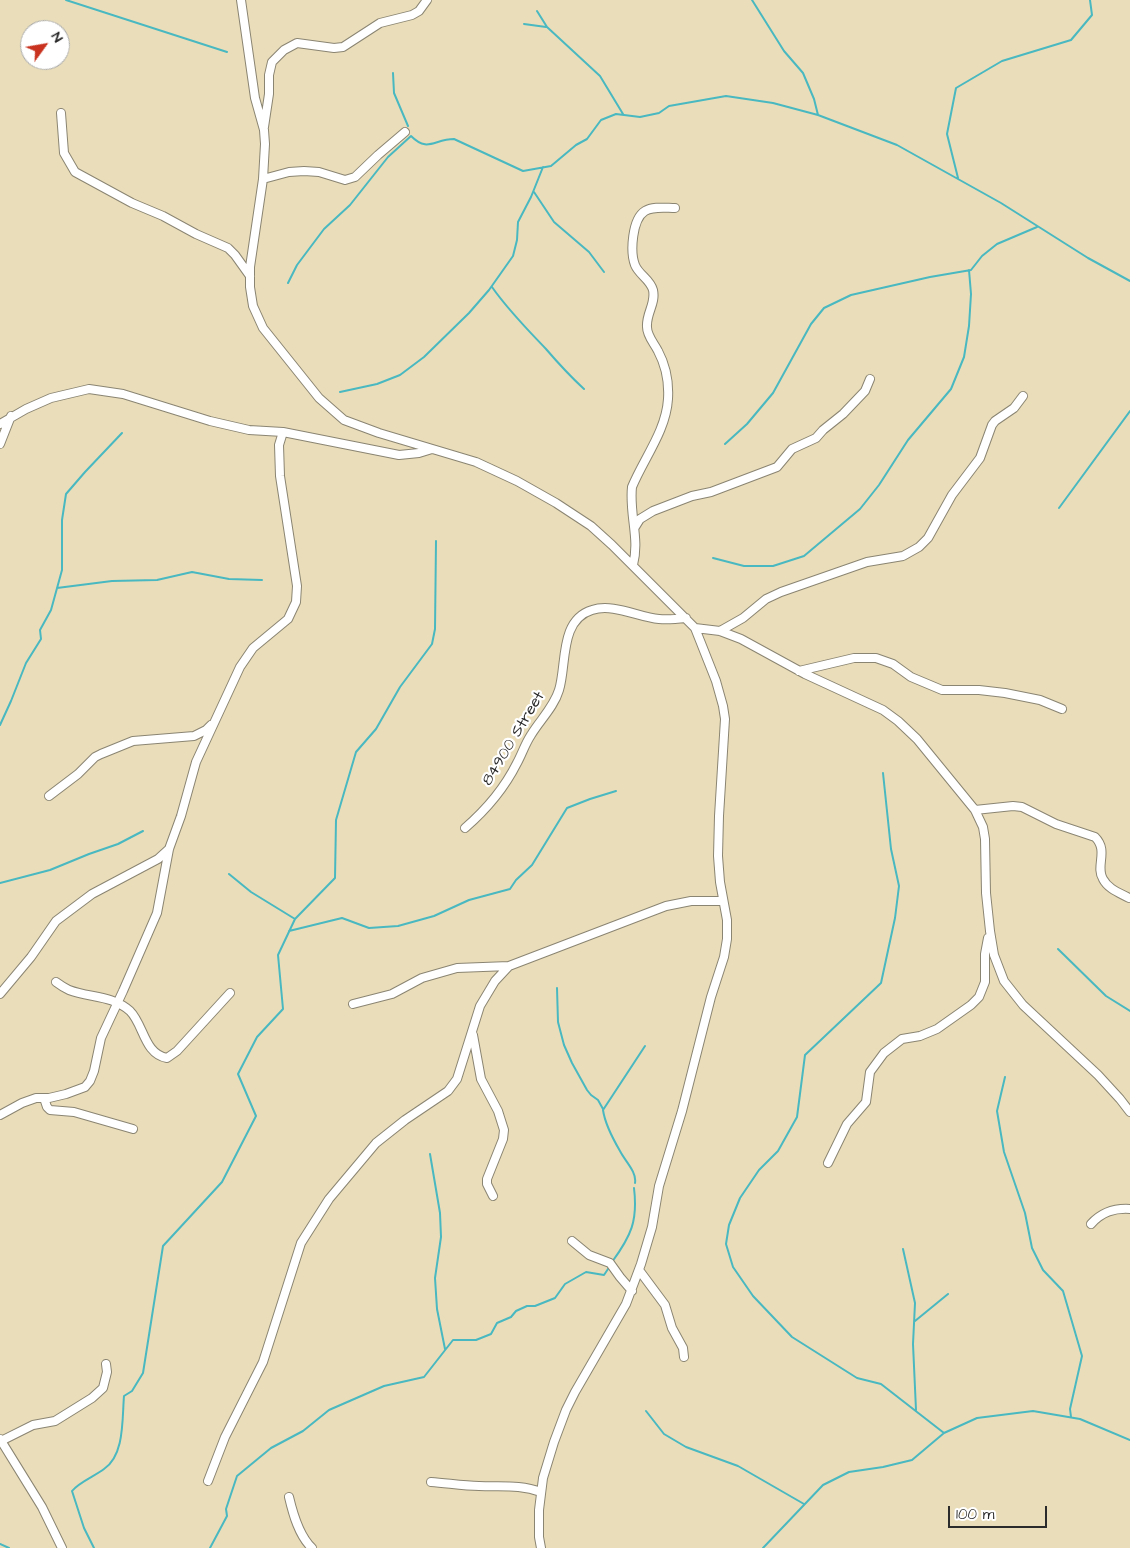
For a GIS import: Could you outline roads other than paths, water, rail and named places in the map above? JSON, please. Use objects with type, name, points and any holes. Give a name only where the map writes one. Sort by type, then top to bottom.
[{"type":"street","points":[[242,0],[255,98],[264,130],[265,144],[264,179],[250,276],[253,306],[263,328],[330,410],[354,425],[476,462],[517,481],[591,526],[696,628],[724,706],[725,719],[718,840],[720,882],[727,920],[724,956],[711,997],[682,1111],[660,1186],[652,1227],[632,1291],[566,1410],[554,1442],[543,1478],[541,1492],[539,1510],[541,1548]]},
{"type":"street","points":[[264,130],[268,100],[268,75],[272,62],[284,50],[293,44],[334,48],[343,47],[380,23],[412,15],[427,0]]},
{"type":"street","points":[[61,113],[64,153],[75,172],[132,203],[228,248],[236,255],[250,276]]},
{"type":"street","points":[[264,179],[304,170],[320,172],[345,180],[355,177],[405,132]]},
{"type":"street","points":[[633,565],[636,553],[631,497],[632,487],[658,434],[666,413],[668,398],[668,382],[664,363],[647,327],[654,297],[651,285],[635,264],[634,230],[638,218],[644,212],[652,208],[675,208]]},
{"type":"street","points":[[635,527],[640,519],[653,511],[685,498],[711,492],[777,467],[792,449],[816,438],[822,430],[843,414],[865,390],[870,379]]},
{"type":"street","points":[[0,424],[11,416],[51,398],[90,389],[123,394],[217,423],[250,430],[283,432],[399,455],[419,453],[432,448]]},
{"type":"street","points":[[720,631],[743,618],[766,599],[781,592],[867,562],[903,556],[919,547],[928,538],[952,495],[980,458],[992,425],[1014,408],[1023,396]]},
{"type":"street","points":[[0,444],[11,416]]},
{"type":"street","points":[[0,1115],[36,1098],[66,1094],[84,1087],[90,1081],[101,1038],[119,1002],[157,913],[169,849],[181,816],[196,762],[232,682],[244,661],[253,648],[288,619],[296,602],[297,586],[280,476],[279,445],[283,432]]},
{"type":"street","name":"84900 Street","points":[[465,828],[495,799],[518,762],[526,743],[556,699],[560,689],[565,647],[573,624],[591,610],[605,608],[659,619],[686,618]]},
{"type":"street","points":[[696,628],[720,631],[741,639],[799,671],[883,710],[917,739],[975,810],[983,827],[986,893],[994,955],[1000,971],[1013,994],[1022,1005],[1098,1075],[1130,1112]]},
{"type":"street","points":[[799,671],[854,658],[876,658],[893,664],[911,677],[942,690],[979,690],[1005,693],[1040,700],[1062,709]]},
{"type":"street","points":[[49,796],[101,754],[133,741],[194,736],[206,730],[214,722]]},
{"type":"street","points":[[975,810],[1013,806],[1022,807],[1056,824],[1094,837],[1102,850],[1100,872],[1103,879],[1114,890],[1129,898]]},
{"type":"street","points":[[0,994],[31,957],[56,921],[92,894],[158,859],[169,849]]},
{"type":"street","points":[[353,1004],[392,994],[422,978],[457,968],[509,966],[666,906],[691,901],[723,901]]},
{"type":"street","points":[[828,1163],[847,1124],[866,1102],[870,1072],[884,1053],[902,1039],[920,1036],[937,1029],[971,1005],[979,997],[985,982],[985,954],[990,931]]},
{"type":"street","points":[[208,1481],[225,1437],[263,1362],[301,1243],[329,1199],[376,1143],[405,1120],[448,1091],[457,1079],[480,1006],[499,977],[509,966]]},
{"type":"street","points":[[56,982],[69,990],[119,1002],[132,1014],[151,1048],[161,1057],[167,1058],[177,1052],[230,993]]},
{"type":"street","points":[[473,1031],[480,1080],[498,1111],[504,1130],[503,1139],[487,1179],[487,1184],[493,1196]]},
{"type":"street","points":[[44,1098],[50,1110],[74,1112],[133,1129]]},
{"type":"street","points":[[1091,1224],[1102,1214],[1117,1209],[1130,1209]]},
{"type":"street","points":[[572,1241],[589,1255],[610,1263],[632,1291]]},
{"type":"street","points":[[639,1270],[665,1305],[672,1328],[683,1348],[684,1357]]},
{"type":"street","points":[[62,1548],[42,1507],[0,1440],[33,1424],[55,1421],[92,1398],[103,1388],[107,1372],[106,1364]]},
{"type":"street","points":[[431,1482],[478,1486],[513,1485],[528,1487],[541,1492]]},
{"type":"street","points":[[289,1497],[297,1523],[312,1548]]},
{"type":"waterway","points":[[66,0],[227,52]]},
{"type":"waterway","points":[[752,0],[784,51],[803,73],[814,99],[818,115]]},
{"type":"waterway","points":[[958,178],[947,134],[956,88],[1002,61],[1071,40],[1092,15],[1090,0]]},
{"type":"waterway","points":[[537,11],[547,27],[600,76],[623,114]]},
{"type":"waterway","points":[[524,24],[546,27]]},
{"type":"waterway","points":[[393,73],[394,93],[408,126]]},
{"type":"waterway","points":[[288,283],[297,265],[324,229],[350,205],[388,157],[411,136],[422,144],[454,139],[523,171],[551,166],[576,145],[587,139],[601,120],[616,114],[640,117],[659,113],[669,106],[726,96],[773,103],[818,115],[897,145],[1001,203],[1088,258],[1130,281]]},
{"type":"waterway","points":[[340,392],[377,384],[400,375],[424,357],[469,313],[489,290],[513,256],[517,240],[518,222],[543,167]]},
{"type":"waterway","points":[[534,192],[554,222],[589,252],[604,272]]},
{"type":"waterway","points":[[725,444],[747,424],[773,393],[811,324],[824,308],[851,295],[930,277],[971,270],[982,256],[997,244],[1037,227]]},
{"type":"waterway","points":[[713,558],[744,566],[773,566],[804,556],[860,509],[879,485],[908,440],[951,389],[964,357],[969,326],[971,294],[969,270]]},
{"type":"waterway","points":[[492,287],[518,319],[584,389]]},
{"type":"waterway","points":[[1059,508],[1130,411]]},
{"type":"waterway","points":[[0,725],[26,663],[41,639],[40,630],[51,610],[62,570],[62,520],[66,494],[122,433]]},
{"type":"waterway","points":[[94,1548],[84,1528],[72,1491],[104,1469],[116,1455],[121,1435],[124,1396],[132,1391],[143,1373],[163,1246],[222,1182],[256,1116],[238,1074],[257,1037],[283,1009],[278,955],[295,919],[335,878],[336,820],[356,752],[376,729],[400,687],[432,644],[435,629],[436,541]]},
{"type":"waterway","points":[[57,588],[112,581],[157,580],[192,572],[229,579],[262,580]]},
{"type":"waterway","points":[[883,773],[891,849],[899,886],[895,918],[881,983],[805,1055],[797,1117],[778,1151],[759,1170],[740,1198],[729,1225],[726,1244],[733,1267],[753,1296],[792,1337],[857,1378],[881,1384],[944,1433]]},
{"type":"waterway","points":[[289,931],[342,918],[369,928],[398,926],[434,916],[469,900],[510,889],[516,880],[532,865],[567,808],[616,791]]},
{"type":"waterway","points":[[0,883],[50,870],[118,844],[143,831]]},
{"type":"waterway","points":[[229,874],[251,892],[295,919]]},
{"type":"waterway","points":[[1058,949],[1106,996],[1130,1011]]},
{"type":"waterway","points":[[557,988],[558,1022],[564,1045],[587,1090],[598,1100],[603,1109]]},
{"type":"waterway","points":[[635,1183],[634,1175],[612,1136],[603,1110],[645,1046]]},
{"type":"waterway","points":[[1005,1077],[997,1111],[1004,1152],[1025,1213],[1032,1248],[1043,1270],[1063,1291],[1082,1356],[1070,1409],[1071,1417]]},
{"type":"waterway","points":[[430,1154],[440,1213],[441,1237],[435,1278],[437,1309],[445,1349]]},
{"type":"waterway","points":[[612,1262],[632,1228],[635,1210],[634,1188]]},
{"type":"waterway","points":[[903,1249],[915,1303],[913,1344],[916,1410]]},
{"type":"waterway","points":[[210,1548],[227,1516],[226,1509],[237,1476],[271,1448],[303,1431],[329,1410],[384,1386],[424,1377],[453,1340],[476,1340],[491,1334],[497,1323],[511,1317],[516,1311],[555,1298],[565,1284],[586,1272],[604,1275],[610,1266]]},
{"type":"waterway","points":[[915,1321],[948,1294]]},
{"type":"waterway","points":[[646,1411],[664,1434],[686,1447],[738,1466],[804,1504]]},
{"type":"waterway","points":[[763,1548],[823,1485],[849,1472],[912,1460],[944,1433],[977,1418],[1033,1411],[1080,1419],[1130,1440]]},
{"type":"waterway","points":[[0,1544],[9,1548]]}]
